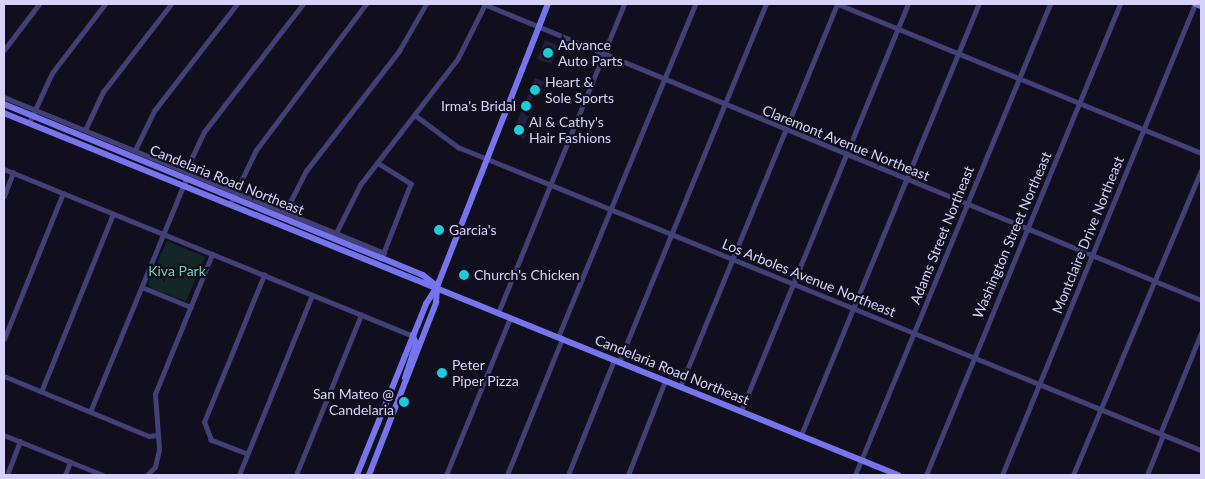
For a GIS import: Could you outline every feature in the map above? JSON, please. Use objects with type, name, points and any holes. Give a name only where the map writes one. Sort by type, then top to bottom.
[{"type":"main road","points":[[358,475],[413,336],[437,287],[548,4]]},
{"type":"main road","points":[[1196,4],[1201,6]]},
{"type":"main road","name":"Candelaria Road Northeast","points":[[4,104],[34,113],[235,193],[383,255],[423,275],[437,287]]},
{"type":"main road","name":"Candelaria Road Northeast","points":[[4,113],[184,184],[378,266],[437,287],[898,475]]},
{"type":"main road","points":[[369,475],[436,303],[437,287]]},
{"type":"main road","points":[[404,387],[416,344],[413,336]]},
{"type":"street","points":[[4,50],[39,4]]},
{"type":"street","points":[[29,123],[52,73],[105,4]]},
{"type":"street","points":[[85,130],[103,92],[171,4]]},
{"type":"street","points":[[135,150],[154,111],[237,4]]},
{"type":"street","points":[[90,412],[208,127],[303,4]]},
{"type":"street","points":[[230,204],[256,150],[366,4]]},
{"type":"street","points":[[285,212],[306,171],[399,50],[426,4]]},
{"type":"street","points":[[336,233],[351,198],[458,58],[485,4]]},
{"type":"street","name":"Claremont Avenue Northeast","points":[[485,4],[663,80],[1201,300]]},
{"type":"street","points":[[498,312],[624,4]]},
{"type":"street","points":[[507,475],[610,209],[695,4]]},
{"type":"street","points":[[568,475],[766,4]]},
{"type":"street","points":[[680,387],[784,129],[838,4],[1201,153]]},
{"type":"street","points":[[741,411],[908,4]]},
{"type":"street","points":[[800,435],[979,4]]},
{"type":"street","name":"Adams Street Northeast","points":[[856,475],[1050,4]]},
{"type":"street","name":"Washington Street Northeast","points":[[926,475],[1120,4]]},
{"type":"street","name":"Montclaire Drive Northeast","points":[[1002,475],[1196,4]]},
{"type":"street","points":[[4,97],[34,113],[85,130],[187,174]]},
{"type":"street","name":"Los Arboles Avenue Northeast","points":[[415,115],[452,144],[1201,450]]},
{"type":"street","points":[[378,163],[411,184],[378,266]]},
{"type":"street","points":[[4,169],[413,336]]},
{"type":"street","points":[[1073,475],[1201,171]]},
{"type":"street","points":[[4,196],[13,173]]},
{"type":"street","points":[[4,338],[63,193]]},
{"type":"street","points":[[235,193],[336,233],[383,255]]},
{"type":"street","points":[[41,392],[113,214]]},
{"type":"street","points":[[158,475],[149,474],[157,458],[156,394],[212,254]]},
{"type":"street","points":[[247,454],[211,440],[204,422],[264,275]]},
{"type":"street","points":[[142,287],[191,307]]},
{"type":"street","points":[[239,475],[312,295]]},
{"type":"street","points":[[296,475],[361,315]]},
{"type":"street","points":[[446,475],[510,318]]},
{"type":"street","points":[[1147,475],[1201,333]]},
{"type":"street","points":[[4,376],[149,436],[157,435]]},
{"type":"street","points":[[628,475],[665,381]]},
{"type":"street","points":[[4,435],[103,475]]},
{"type":"street","points":[[6,475],[20,441]]},
{"type":"street","points":[[64,475],[70,462]]},
{"type":"green space","name":"Kiva Park","points":[[167,241],[205,257],[186,301],[152,289],[148,283]]},
{"type":"building","name":"Advance Auto Parts","points":[[545,40],[559,46],[551,64],[537,59]]},
{"type":"building","points":[[535,78],[546,82],[534,94],[525,115],[529,116],[522,133],[526,135],[524,139],[512,134]]},
{"type":"place","name":"Advance Auto Parts","points":[[548,53]]},
{"type":"place","name":"Heart & Sole Sports","points":[[535,90]]},
{"type":"place","name":"Irma's Bridal","points":[[526,106]]},
{"type":"place","name":"Al & Cathy's Hair Fashions","points":[[519,130]]},
{"type":"place","name":"Garcia's","points":[[439,230]]},
{"type":"place","name":"Church's Chicken","points":[[464,275]]},
{"type":"place","name":"Peter Piper Pizza","points":[[442,373]]},
{"type":"place","name":"San Mateo @ Candelaria","points":[[404,402]]}]
